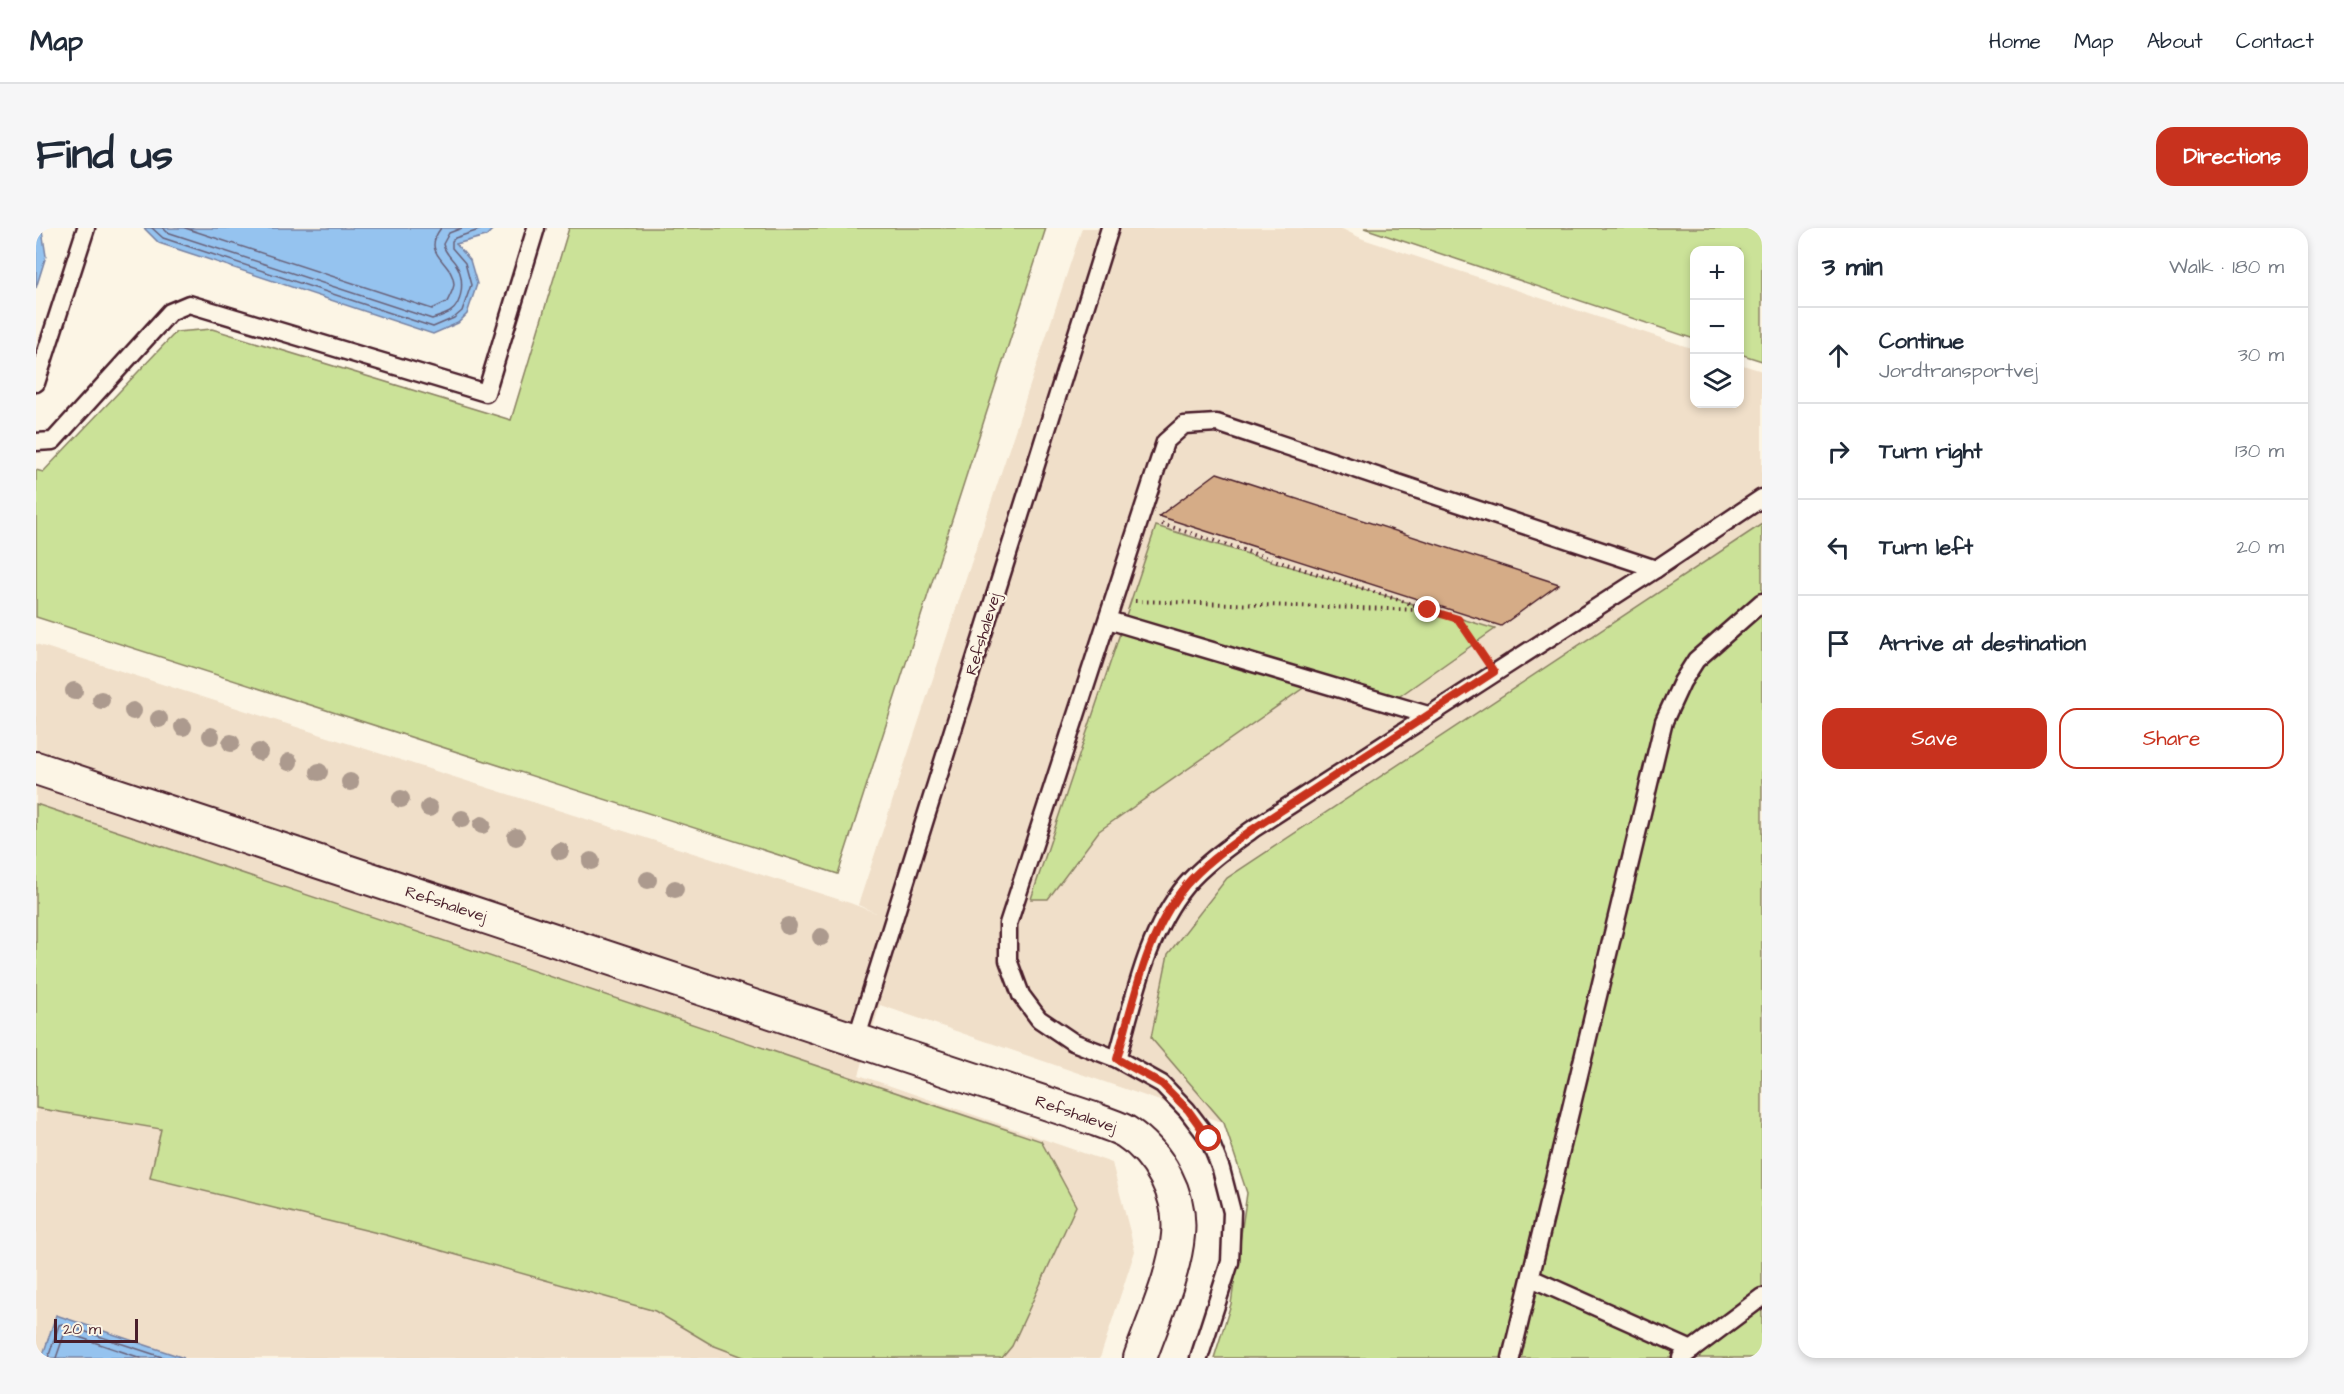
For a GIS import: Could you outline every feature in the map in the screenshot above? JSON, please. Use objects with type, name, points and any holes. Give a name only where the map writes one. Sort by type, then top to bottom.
[{"type":"street","name":"Refshalevej","points":[[36,768],[1125,1131],[1145,1148],[1164,1173],[1176,1202],[1178,1234],[1172,1265],[1140,1358]]},
{"type":"lane","points":[[36,383],[86,228]]},
{"type":"lane","points":[[36,442],[53,441],[170,312],[189,304],[486,393],[536,228]]},
{"type":"lane","name":"Refshalevej","points":[[856,1040],[1110,228]]},
{"type":"lane","points":[[1199,1358],[1230,1262],[1233,1212],[1221,1169],[1209,1139],[1188,1110],[1162,1084],[1117,1059],[1072,1042],[1039,1019],[1022,995],[1008,960],[1008,924],[1165,442],[1184,425],[1217,423],[1656,569]]},
{"type":"lane","points":[[1117,1059],[1152,942],[1167,912],[1187,884],[1218,855],[1253,829],[1762,498]]},
{"type":"lane","points":[[1512,1358],[1664,721],[1682,682],[1696,660],[1762,602]]},
{"type":"lane","points":[[1107,620],[1428,715]]},
{"type":"lane","points":[[1531,1278],[1686,1354],[1762,1298]]},
{"type":"path","points":[[1141,517],[1458,619],[1494,672]]},
{"type":"path","points":[[1114,600],[1428,610]]},
{"type":"shaded area","points":[[1082,228],[1340,228],[1363,239],[1690,348],[1690,408],[1744,408],[1744,365],[1762,371],[1762,525],[1227,878],[1168,954],[1151,1038],[1224,1123],[880,1005],[859,1075],[1112,1163],[1135,1251],[1100,1358],[36,1358],[36,644],[876,913],[858,905]]},
{"type":"green space","points":[[569,228],[1046,228],[838,874],[36,617],[36,470],[43,472],[176,332],[212,329],[511,420]]},
{"type":"green space","points":[[1364,228],[1762,228],[1762,361],[1744,355],[1744,246],[1690,246],[1690,338]]},
{"type":"green space","points":[[1762,524],[1762,1358],[1214,1358],[1231,1304],[1247,1193],[1224,1123],[1151,1038],[1168,954],[1227,878]]},
{"type":"green space","points":[[1156,526],[1495,629],[1397,698],[1322,675],[1099,831],[1048,899],[1031,899]]},
{"type":"green space","points":[[36,804],[1041,1141],[1076,1206],[1012,1346],[1002,1358],[746,1358],[712,1345],[655,1311],[386,1235],[150,1178],[161,1129],[36,1108]]},
{"type":"water","points":[[36,228],[42,230],[46,256],[36,288]]},
{"type":"water","points":[[144,228],[494,228],[486,236],[456,244],[470,260],[477,284],[467,314],[458,323],[433,334],[159,243]]},
{"type":"water","points":[[56,1315],[184,1358],[42,1358]]},
{"type":"building","points":[[1217,473],[1559,584],[1501,626],[1159,516]]},
{"type":"route","points":[[1209,1139],[1188,1110],[1162,1084],[1117,1059],[1152,942],[1167,912],[1187,884],[1218,855],[1253,829],[1494,672],[1458,619],[1428,610]]}]
